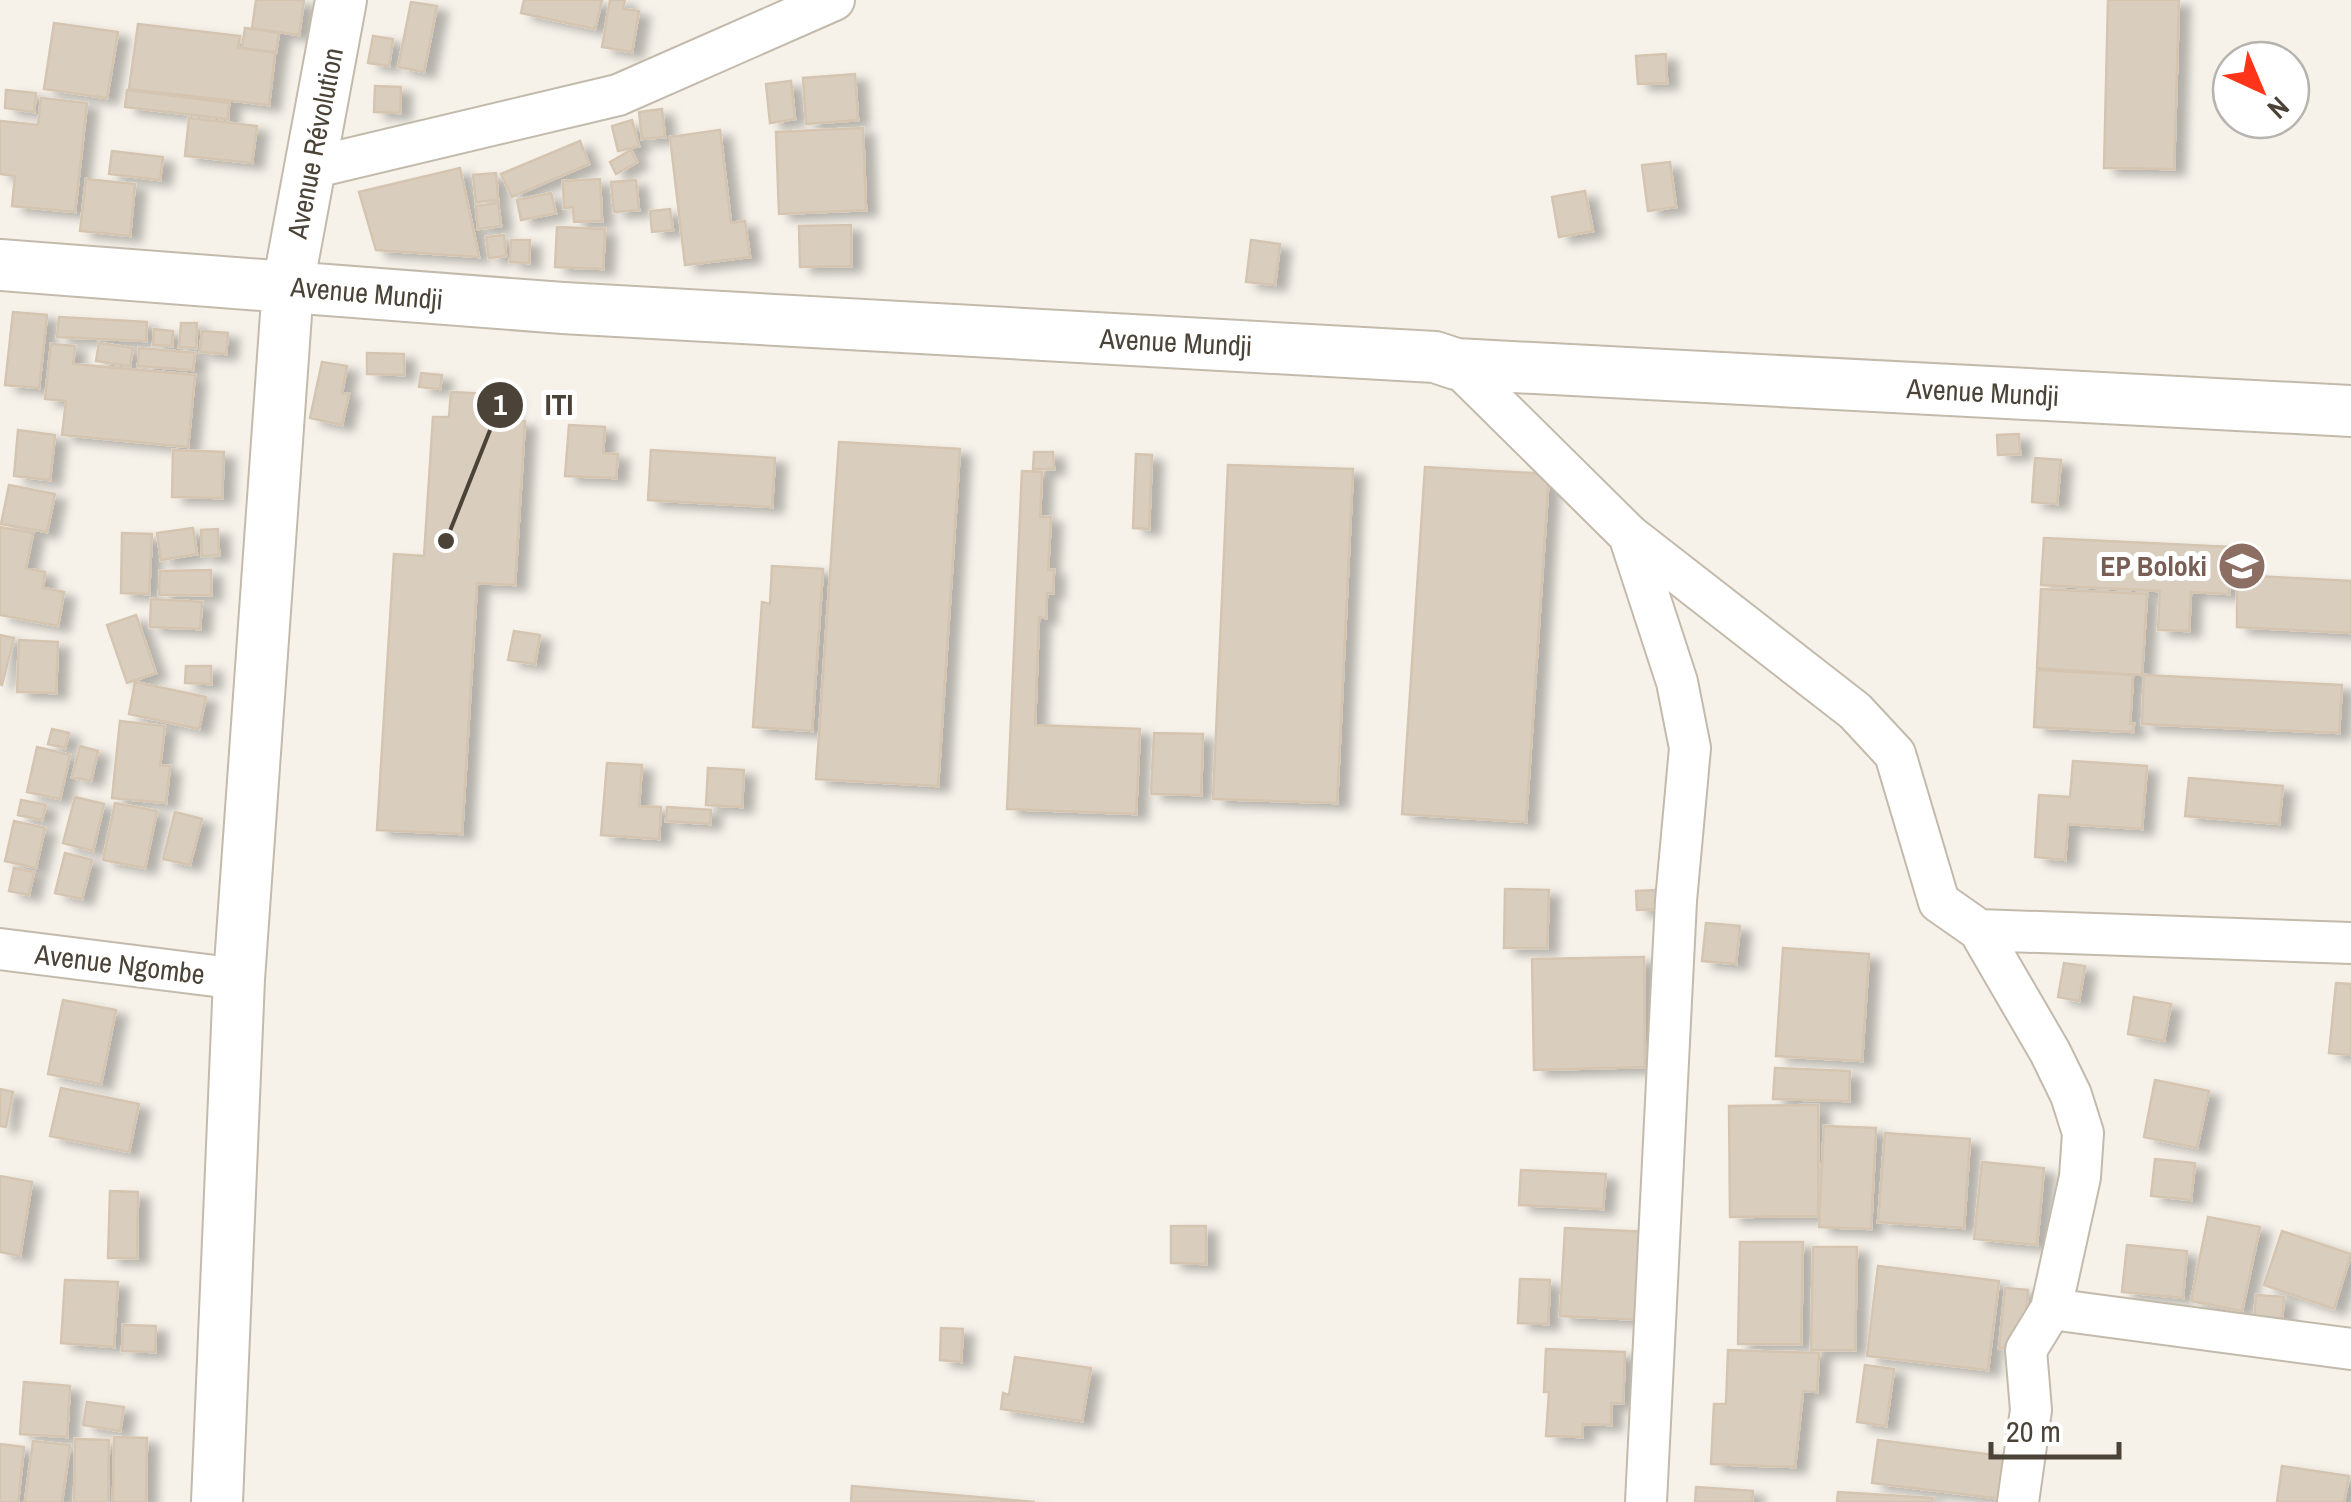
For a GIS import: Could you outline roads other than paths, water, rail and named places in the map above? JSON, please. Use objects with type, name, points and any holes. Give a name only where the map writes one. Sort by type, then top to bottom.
[{"type":"street","name":"Avenue Révolution","points":[[217,1502],[239,979],[288,286],[341,0]]},
{"type":"street","points":[[311,168],[618,95],[834,0]]},
{"type":"street","name":"Avenue Mundji","points":[[0,265],[563,308],[1435,356],[1456,364],[2351,411]]},
{"type":"street","points":[[1456,364],[1628,536],[1855,711],[1894,754],[1939,902],[1979,930],[2050,1052],[2071,1095],[2083,1133],[2080,1177],[2051,1308],[2026,1350],[2031,1410],[2018,1502]]},
{"type":"street","points":[[1628,536],[1676,682],[1690,748],[1676,901],[1646,1502]]},
{"type":"street","points":[[1979,930],[2351,943]]},
{"type":"street","name":"Avenue Ngombe","points":[[0,949],[239,979]]},
{"type":"street","points":[[2051,1308],[2351,1349]]},
{"type":"place","name":"ITI","points":[[446,541]]},
{"type":"place","name":"EP Boloki","points":[[2242,566]]}]
